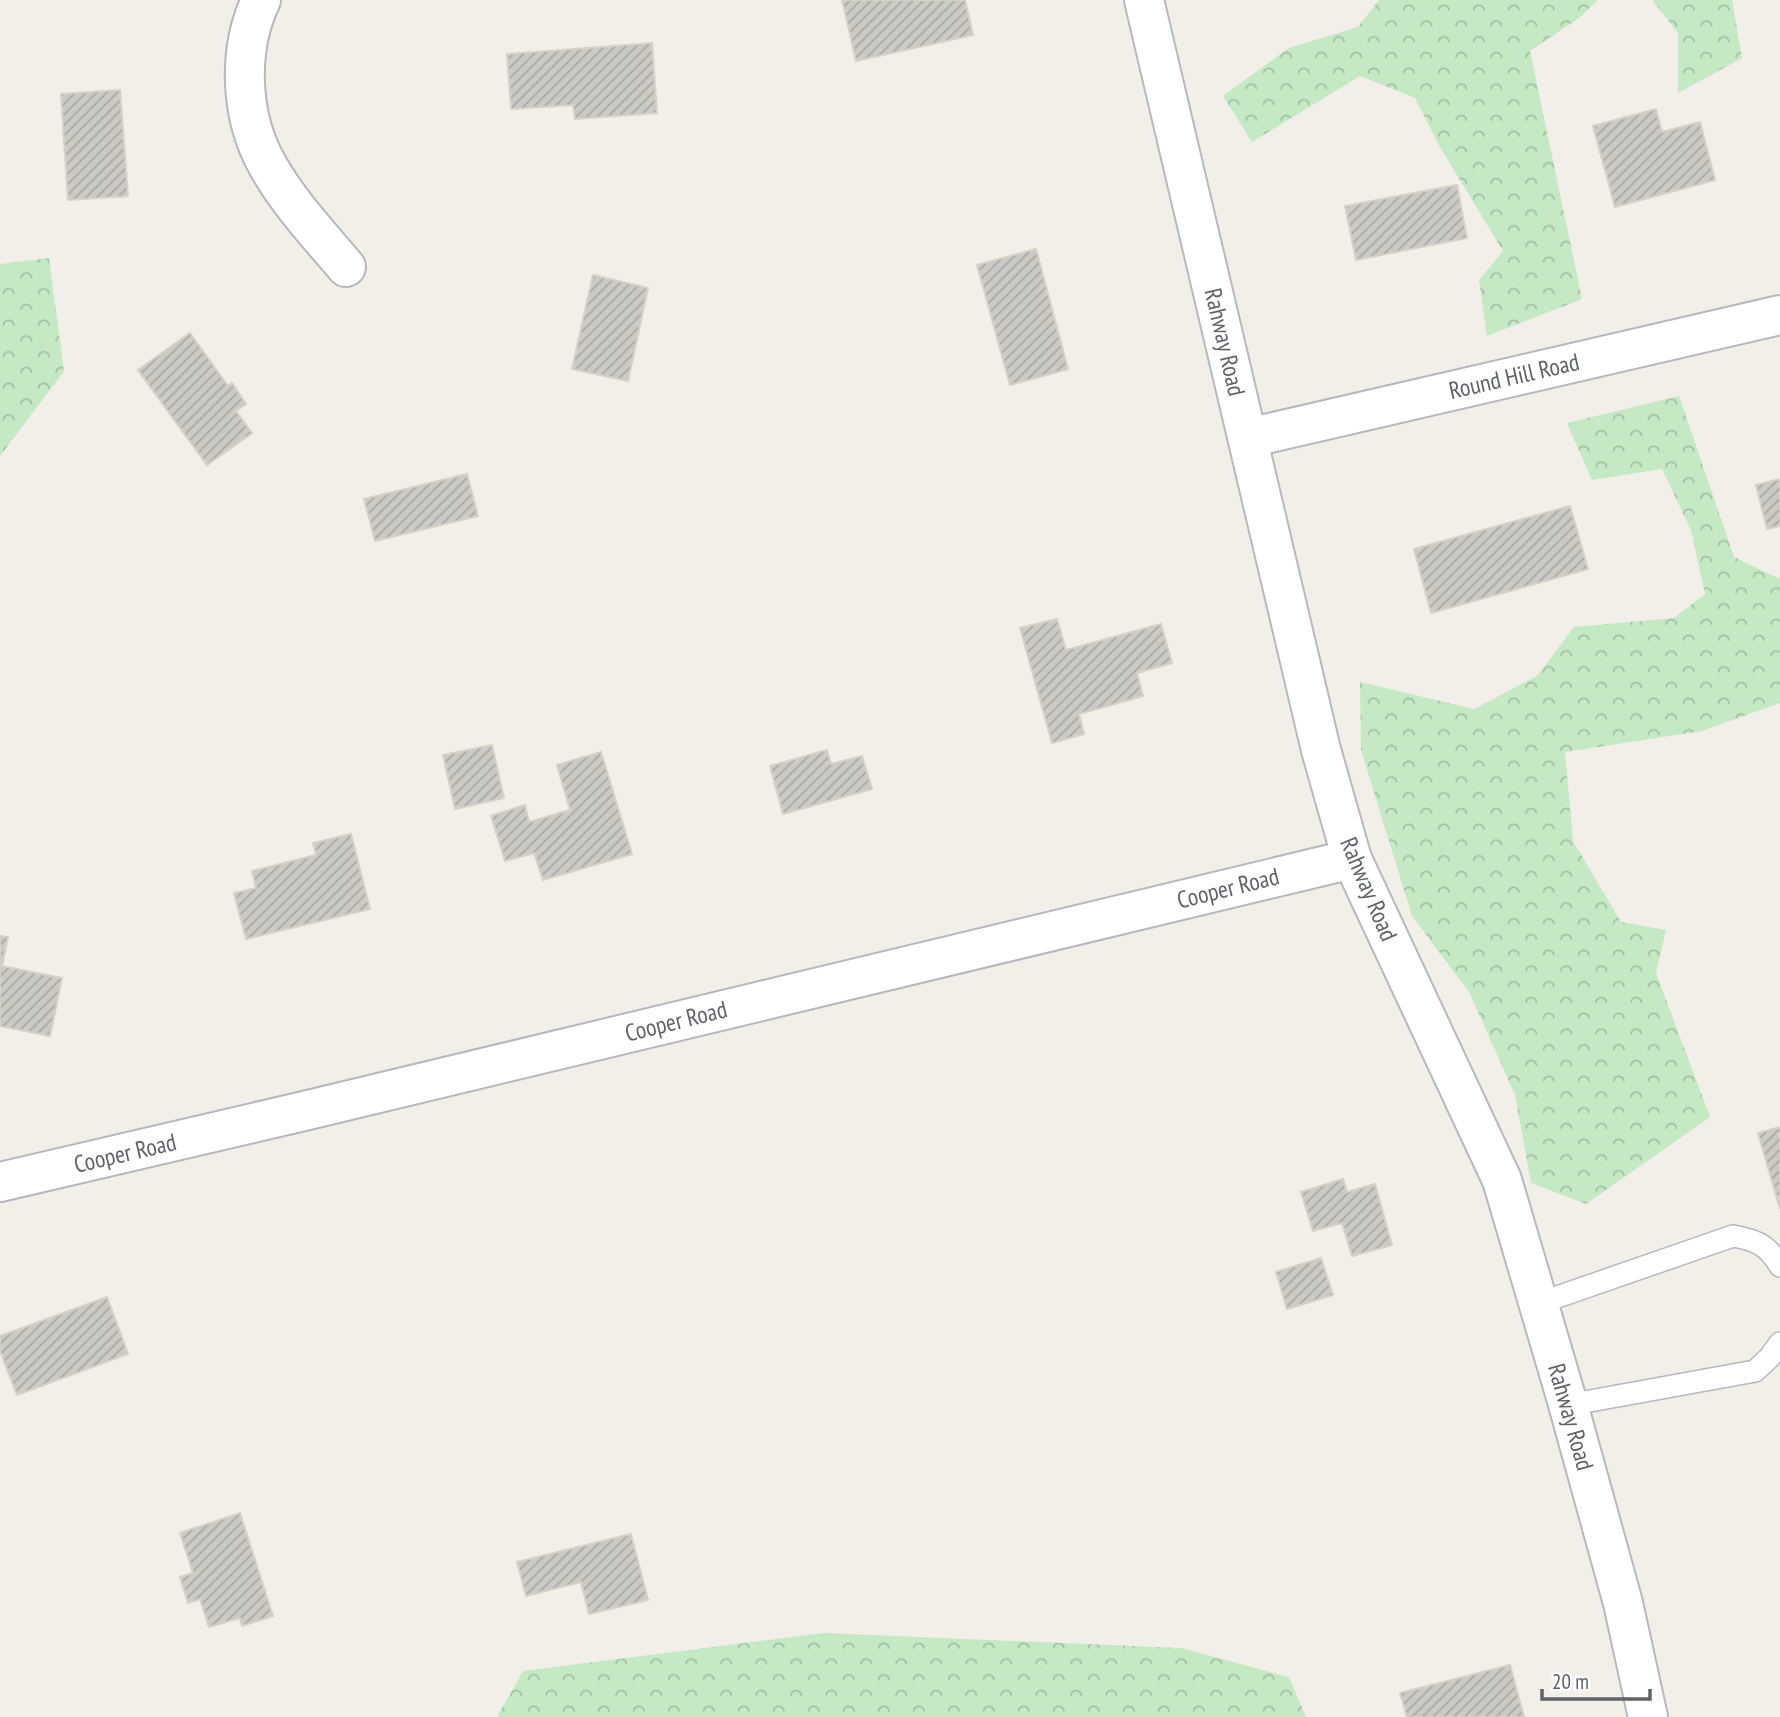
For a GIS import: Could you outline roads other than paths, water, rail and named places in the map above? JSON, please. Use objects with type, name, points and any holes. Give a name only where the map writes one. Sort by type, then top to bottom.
[{"type":"street","points":[[261,0],[246,51],[245,90],[252,128],[267,164],[289,197],[346,267]]},
{"type":"street","name":"Rahway Road","points":[[1144,0],[1321,750],[1352,859],[1502,1180],[1623,1603],[1648,1717]]},
{"type":"street","name":"Round Hill Road","points":[[1248,438],[1780,315]]},
{"type":"street","name":"Cooper Road","points":[[0,1182],[1352,859]]},
{"type":"lane","points":[[1538,1304],[1727,1237],[1745,1238],[1760,1244],[1774,1255],[1780,1266]]},
{"type":"lane","points":[[1568,1405],[1755,1371],[1780,1343]]}]
